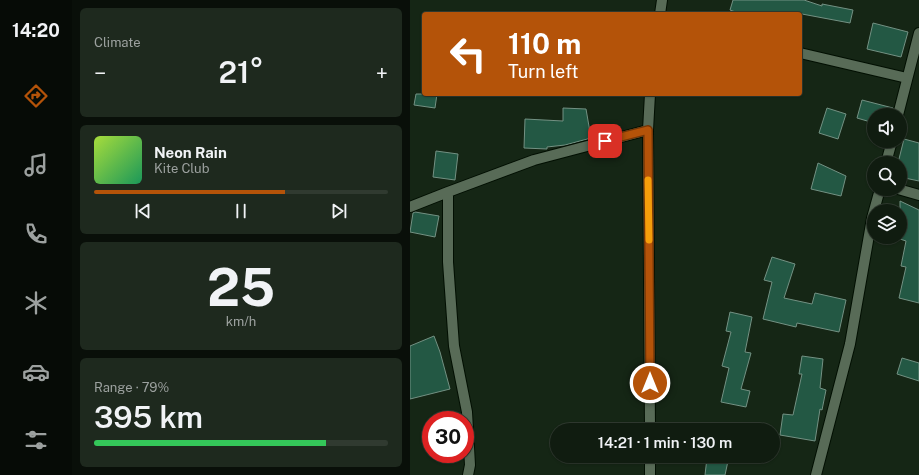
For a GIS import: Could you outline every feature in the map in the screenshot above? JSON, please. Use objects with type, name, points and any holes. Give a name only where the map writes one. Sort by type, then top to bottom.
[{"type":"street","points":[[660,12],[662,0]]},
{"type":"street","points":[[900,108],[919,33]]},
{"type":"street","points":[[802,53],[907,78]]},
{"type":"street","points":[[650,96],[648,130],[650,423]]},
{"type":"street","points":[[410,207],[534,160],[648,130]]},
{"type":"street","points":[[448,192],[448,262],[454,346],[467,412],[470,465],[468,475]]},
{"type":"street","points":[[907,192],[919,195]]},
{"type":"street","points":[[816,475],[850,344],[872,218],[878,196]]},
{"type":"street","points":[[650,463],[650,475]]},
{"type":"building","points":[[733,0],[804,0],[822,6],[822,4],[853,10],[850,23],[802,14],[802,12],[736,12],[730,10]]},
{"type":"building","points":[[873,23],[908,32],[901,57],[867,49]]},
{"type":"building","points":[[416,94],[422,94],[422,96],[437,96],[435,108],[414,105]]},
{"type":"building","points":[[862,100],[893,108],[867,108],[867,121],[857,118]]},
{"type":"building","points":[[563,108],[586,109],[591,138],[565,145],[547,147],[547,149],[524,148],[525,119],[563,121]]},
{"type":"building","points":[[827,108],[846,114],[838,139],[819,133]]},
{"type":"building","points":[[907,140],[919,143],[919,181],[907,178],[907,156],[900,156],[902,148],[907,148]]},
{"type":"building","points":[[436,151],[458,154],[455,180],[433,177]]},
{"type":"building","points":[[818,163],[846,176],[841,196],[811,189]]},
{"type":"building","points":[[907,204],[919,210],[919,303],[899,298],[906,267],[901,266],[905,244],[907,244]]},
{"type":"building","points":[[415,212],[439,216],[435,237],[410,232],[413,213]]},
{"type":"building","points":[[772,257],[795,264],[784,298],[812,304],[815,293],[846,300],[839,332],[797,323],[796,327],[763,319],[772,282],[764,280]]},
{"type":"building","points":[[730,312],[752,317],[745,352],[751,353],[741,389],[750,391],[746,407],[721,402],[729,368],[722,366],[731,332],[726,331]]},
{"type":"building","points":[[434,336],[450,389],[410,399],[410,346]]},
{"type":"building","points":[[802,356],[823,359],[820,388],[826,390],[822,410],[820,409],[815,441],[780,435],[783,414],[793,415],[802,374],[799,374]]},
{"type":"building","points":[[902,358],[919,363],[919,381],[897,374]]},
{"type":"building","points":[[706,463],[728,463],[725,475],[705,475]]},
{"type":"slow traffic","points":[[648,180],[649,240]]},
{"type":"route","points":[[605,141],[648,130],[650,383]]}]
